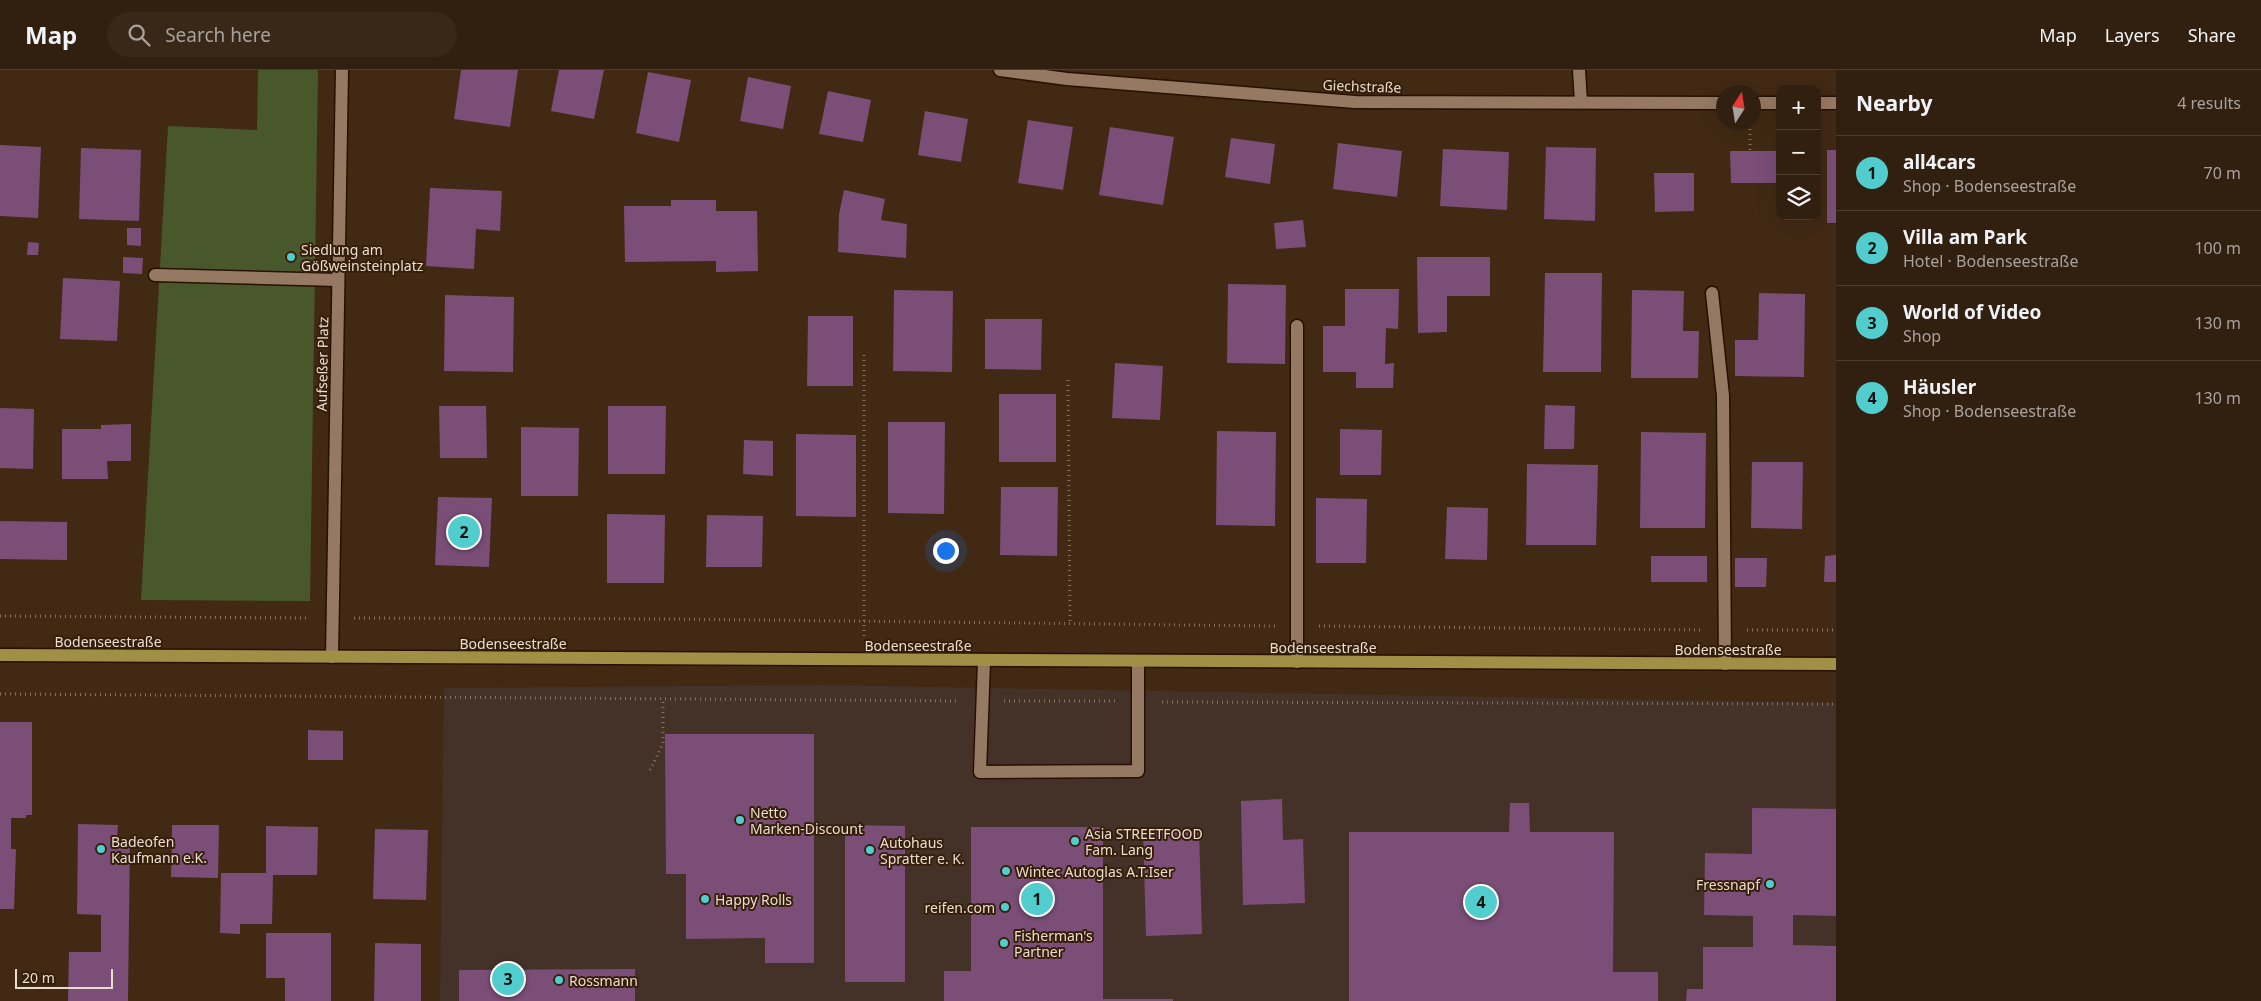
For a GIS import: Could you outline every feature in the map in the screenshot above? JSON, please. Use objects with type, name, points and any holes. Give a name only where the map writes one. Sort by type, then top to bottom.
[{"type":"main road","name":"Bodenseestraße","points":[[0,655],[1836,664]]},
{"type":"street","name":"Aufseßer Platz","points":[[332,658],[342,70]]},
{"type":"street","name":"Giechstraße","points":[[1000,70],[1067,79],[1355,102],[1716,103]]},
{"type":"street","points":[[1579,70],[1581,102]]},
{"type":"street","points":[[1761,103],[1776,103]]},
{"type":"street","points":[[1821,103],[1836,104]]},
{"type":"street","points":[[155,275],[338,280]]},
{"type":"street","points":[[1712,293],[1723,396],[1725,664]]},
{"type":"street","points":[[1297,326],[1297,662]]},
{"type":"street","points":[[984,661],[980,772],[1138,771],[1138,661]]},
{"type":"path","points":[[1750,130],[1750,151]]},
{"type":"path","points":[[864,351],[864,660]]},
{"type":"path","points":[[1068,380],[1070,623]]},
{"type":"path","points":[[0,616],[864,621],[1836,630]]},
{"type":"path","points":[[0,694],[438,697],[484,699]]},
{"type":"path","points":[[650,770],[663,744],[663,700]]},
{"type":"shaded area","points":[[823,685],[1836,703],[1836,1001],[440,1001],[444,688]]},
{"type":"green space","points":[[258,70],[318,70],[310,601],[141,600],[168,126],[257,130]]},
{"type":"building","points":[[461,70],[518,70],[510,127],[454,119]]},
{"type":"building","points":[[559,70],[604,70],[594,119],[551,111]]},
{"type":"building","points":[[648,72],[691,80],[679,142],[636,133]]},
{"type":"building","points":[[748,77],[791,86],[783,129],[740,121]]},
{"type":"building","points":[[828,91],[871,100],[863,142],[819,134]]},
{"type":"building","points":[[925,111],[968,119],[961,162],[918,155]]},
{"type":"building","points":[[1028,120],[1073,127],[1063,190],[1018,183]]},
{"type":"building","points":[[1110,127],[1174,137],[1163,205],[1099,195]]},
{"type":"building","points":[[1231,138],[1275,144],[1270,184],[1225,177]]},
{"type":"building","points":[[1338,143],[1402,151],[1397,197],[1333,189]]},
{"type":"building","points":[[0,145],[41,147],[38,218],[0,216]]},
{"type":"building","points":[[1546,147],[1596,148],[1595,221],[1544,219]]},
{"type":"building","points":[[81,148],[141,150],[139,221],[79,219]]},
{"type":"building","points":[[1443,149],[1509,152],[1507,210],[1440,206]]},
{"type":"building","points":[[1827,150],[1836,150],[1836,223],[1827,223]]},
{"type":"building","points":[[1730,151],[1776,151],[1776,183],[1731,183]]},
{"type":"building","points":[[1654,173],[1694,173],[1694,211],[1655,212]]},
{"type":"building","points":[[430,188],[502,191],[500,231],[476,229],[474,269],[426,266]]},
{"type":"building","points":[[844,190],[885,199],[881,220],[907,224],[906,258],[838,252],[839,214]]},
{"type":"building","points":[[671,200],[716,200],[716,211],[757,211],[758,271],[716,272],[716,261],[625,262],[624,206],[671,206]]},
{"type":"building","points":[[1303,220],[1306,247],[1276,249],[1274,223]]},
{"type":"building","points":[[127,228],[141,228],[141,246],[127,245]]},
{"type":"building","points":[[28,242],[39,243],[38,255],[27,255]]},
{"type":"building","points":[[123,257],[143,258],[142,274],[123,273]]},
{"type":"building","points":[[1417,257],[1490,257],[1490,296],[1447,296],[1447,332],[1418,333]]},
{"type":"building","points":[[1545,273],[1602,273],[1601,372],[1543,372]]},
{"type":"building","points":[[63,278],[120,281],[117,341],[60,339]]},
{"type":"building","points":[[1228,284],[1286,285],[1285,364],[1227,363]]},
{"type":"building","points":[[1345,289],[1399,289],[1398,329],[1386,328],[1385,364],[1394,363],[1393,388],[1356,388],[1356,372],[1323,372],[1323,326],[1345,326]]},
{"type":"building","points":[[894,290],[953,291],[952,372],[893,371]]},
{"type":"building","points":[[1632,290],[1684,291],[1683,331],[1699,331],[1698,378],[1631,378]]},
{"type":"building","points":[[1759,293],[1805,294],[1804,377],[1735,376],[1735,340],[1758,340]]},
{"type":"building","points":[[445,295],[514,297],[513,372],[444,371]]},
{"type":"building","points":[[808,316],[853,316],[853,386],[807,386]]},
{"type":"building","points":[[985,319],[1042,319],[1041,370],[985,369]]},
{"type":"building","points":[[1115,363],[1163,366],[1160,420],[1112,418]]},
{"type":"building","points":[[999,394],[1056,394],[1056,462],[999,462]]},
{"type":"building","points":[[1545,405],[1575,406],[1574,449],[1544,449]]},
{"type":"building","points":[[439,406],[486,406],[487,458],[440,458]]},
{"type":"building","points":[[608,406],[666,406],[665,474],[608,474]]},
{"type":"building","points":[[0,408],[34,409],[33,469],[0,468]]},
{"type":"building","points":[[888,422],[945,422],[944,514],[888,513]]},
{"type":"building","points":[[131,424],[131,461],[107,461],[108,479],[62,479],[62,429],[101,429],[101,425]]},
{"type":"building","points":[[521,427],[579,428],[578,496],[521,496]]},
{"type":"building","points":[[1340,429],[1382,430],[1381,475],[1340,475]]},
{"type":"building","points":[[1217,431],[1276,432],[1275,526],[1216,525]]},
{"type":"building","points":[[1641,432],[1706,433],[1705,528],[1640,528]]},
{"type":"building","points":[[796,434],[856,435],[856,517],[796,516]]},
{"type":"building","points":[[744,440],[773,441],[773,476],[743,474]]},
{"type":"building","points":[[1752,462],[1803,462],[1802,529],[1751,528]]},
{"type":"building","points":[[1527,464],[1598,465],[1596,545],[1526,545]]},
{"type":"building","points":[[1001,487],[1058,487],[1057,556],[1000,555]]},
{"type":"building","points":[[438,497],[492,498],[489,567],[435,565]]},
{"type":"building","points":[[1316,498],[1367,499],[1366,563],[1316,563]]},
{"type":"building","points":[[1447,507],[1488,508],[1487,560],[1445,559]]},
{"type":"building","points":[[607,514],[665,515],[664,583],[607,583]]},
{"type":"building","points":[[707,515],[763,516],[762,567],[706,567]]},
{"type":"building","points":[[0,521],[67,522],[67,560],[0,559]]},
{"type":"building","points":[[1836,555],[1836,582],[1824,582],[1825,556]]},
{"type":"building","points":[[1651,556],[1707,556],[1707,582],[1651,582]]},
{"type":"building","points":[[1735,558],[1767,558],[1766,587],[1735,587]]},
{"type":"building","points":[[0,722],[32,722],[32,815],[26,815],[26,818],[11,818],[11,849],[16,849],[14,909],[0,909]]},
{"type":"building","points":[[308,730],[343,731],[343,760],[308,760]]},
{"type":"building","name":"Netto Marken-Discount","points":[[665,734],[814,734],[814,963],[765,963],[765,938],[686,939],[686,874],[666,874]]},
{"type":"building","points":[[1282,799],[1283,840],[1303,839],[1305,903],[1243,905],[1241,801]]},
{"type":"building","points":[[1510,803],[1529,803],[1530,832],[1614,832],[1613,972],[1658,972],[1658,1001],[1349,1001],[1349,832],[1509,832]]},
{"type":"building","name":"Fressnapf","points":[[1752,808],[1836,809],[1836,916],[1793,915],[1793,945],[1836,946],[1836,1001],[1686,1001],[1687,989],[1703,989],[1703,947],[1753,947],[1753,916],[1704,915],[1705,853],[1752,854]]},
{"type":"building","points":[[78,824],[118,825],[117,838],[130,838],[128,1001],[68,1001],[69,952],[101,952],[101,915],[77,914]]},
{"type":"building","points":[[172,825],[219,825],[218,878],[171,877]]},
{"type":"building","points":[[845,825],[905,826],[905,982],[845,982]]},
{"type":"building","points":[[266,826],[318,827],[317,875],[273,875],[272,924],[240,924],[240,934],[220,933],[221,873],[266,873]]},
{"type":"building","points":[[971,827],[1103,827],[1103,999],[1173,999],[1173,1001],[944,1001],[944,971],[971,971]]},
{"type":"building","points":[[375,829],[428,830],[426,900],[373,899]]},
{"type":"building","points":[[1199,829],[1202,934],[1146,936],[1143,830]]},
{"type":"building","points":[[266,933],[331,933],[331,1001],[285,1001],[285,978],[266,978]]},
{"type":"building","points":[[375,943],[421,944],[421,1001],[374,1001]]},
{"type":"building","points":[[635,969],[635,1001],[459,1001],[459,970]]},
{"type":"place","name":"Siedlung am Gößweinsteinplatz","points":[[291,257]]},
{"type":"place","name":"Villa am Park","points":[[464,532]]},
{"type":"place","name":"Netto Marken-Discount","points":[[740,820]]},
{"type":"place","name":"Asia STREETFOOD Fam. Lang","points":[[1075,841]]},
{"type":"place","name":"Badeofen Kaufmann e.K.","points":[[101,849]]},
{"type":"place","name":"Autohaus Spratter e. K.","points":[[870,850]]},
{"type":"place","name":"Wintec Autoglas A.T.Iser","points":[[1006,871]]},
{"type":"place","name":"Fressnapf","points":[[1770,884]]},
{"type":"place","name":"Happy Rolls","points":[[705,899]]},
{"type":"place","name":"all4cars","points":[[1037,899]]},
{"type":"place","name":"Häusler","points":[[1481,902]]},
{"type":"place","name":"reifen.com","points":[[1005,907]]},
{"type":"place","name":"Fisherman's Partner","points":[[1004,943]]},
{"type":"place","name":"World of Video","points":[[508,979]]},
{"type":"place","name":"Rossmann","points":[[559,980]]}]
